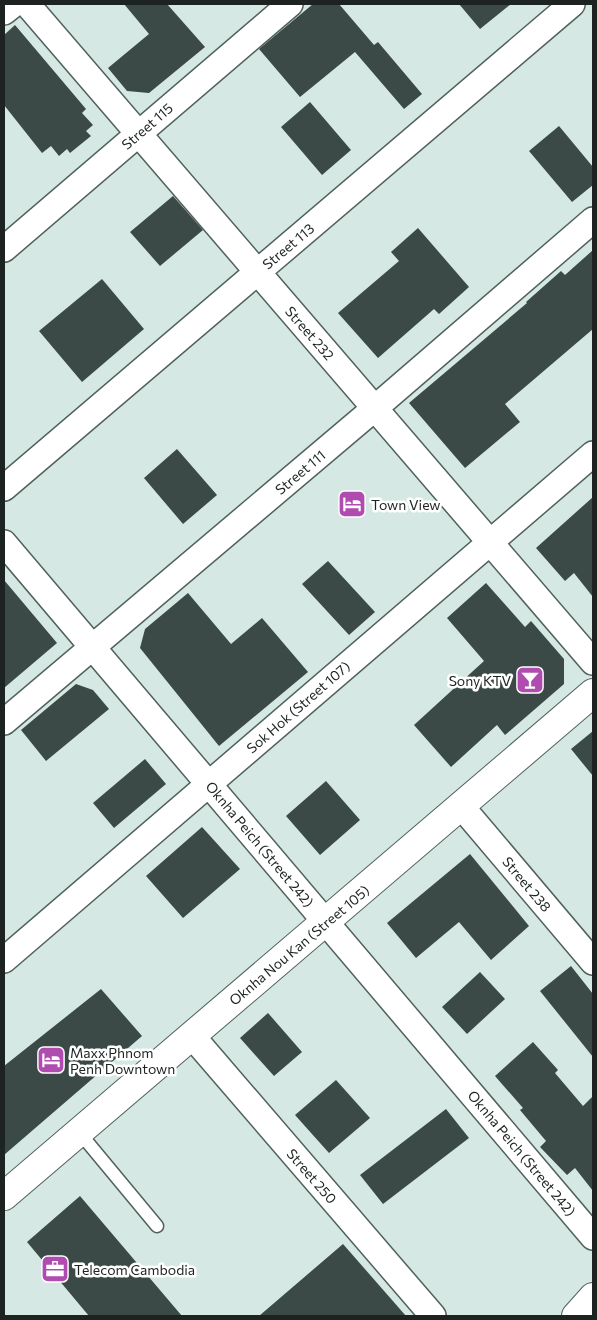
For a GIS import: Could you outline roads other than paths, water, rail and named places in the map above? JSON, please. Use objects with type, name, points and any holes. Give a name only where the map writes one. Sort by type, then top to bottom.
[{"type":"main road","name":"Oknha Nou Kan (Street 105)","points":[[4,1196],[593,693]]},
{"type":"main road","points":[[576,1316],[593,1298]]},
{"type":"street","points":[[4,12],[14,4]]},
{"type":"street","name":"Street 232","points":[[27,4],[593,662]]},
{"type":"street","name":"Street 115","points":[[4,249],[290,4]]},
{"type":"street","name":"Street 113","points":[[4,488],[572,4]]},
{"type":"street","name":"Street 111","points":[[4,722],[375,408],[593,220]]},
{"type":"street","name":"Sok Hok (Street 107)","points":[[4,960],[593,454]]},
{"type":"street","name":"Oknha Peich (Street 242)","points":[[4,543],[593,1237]]},
{"type":"street","name":"Street 238","points":[[461,806],[593,962]]},
{"type":"street","name":"Street 250","points":[[192,1036],[433,1316]]},
{"type":"lane","points":[[79,1132],[157,1226]]},
{"type":"place","name":"Town View","points":[[352,504]]},
{"type":"place","name":"Sony KTV","points":[[530,680]]},
{"type":"place","name":"Maxx Phnom Penh Downtown","points":[[51,1060]]},
{"type":"place","name":"Telecom Cambodia","points":[[55,1269]]}]
